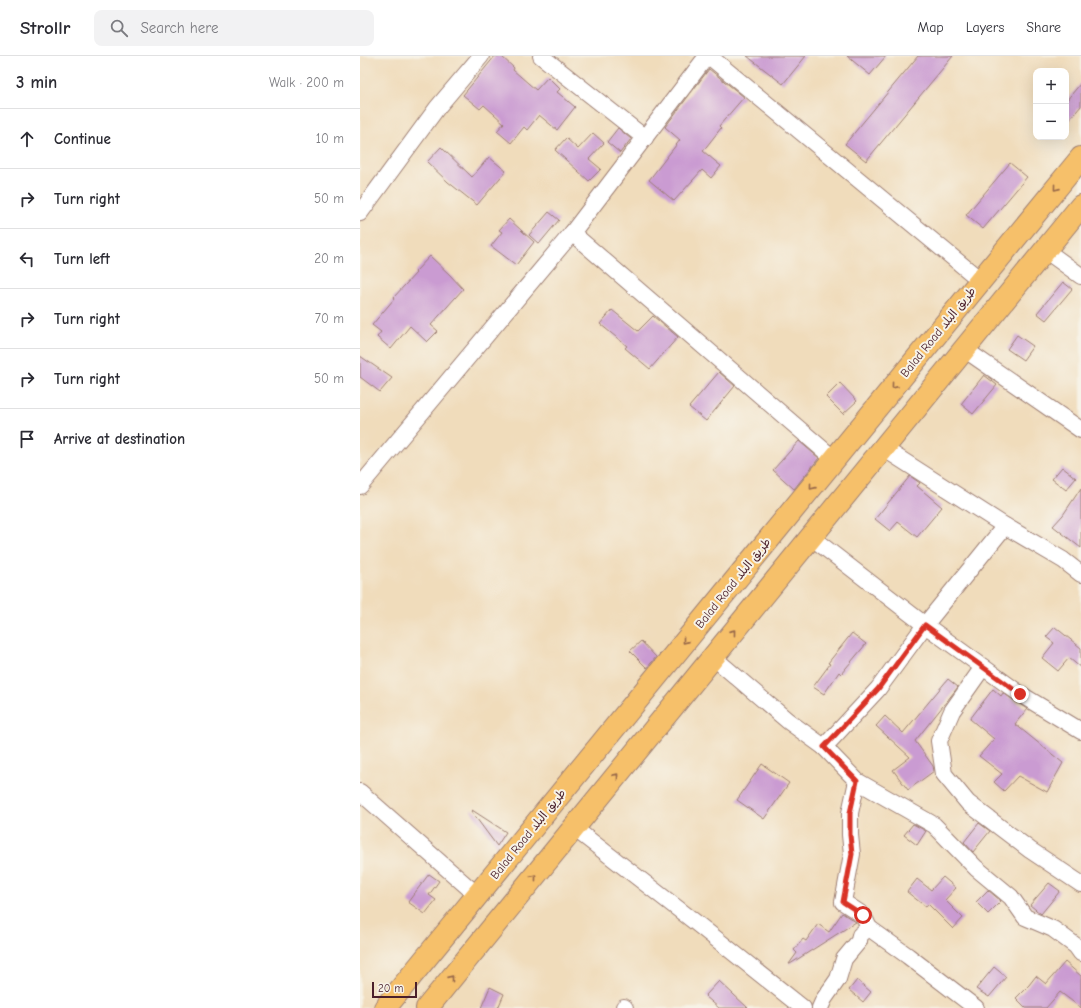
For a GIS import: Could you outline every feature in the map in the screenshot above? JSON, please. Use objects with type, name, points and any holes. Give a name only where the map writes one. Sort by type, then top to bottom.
[{"type":"highway","name":"Balad Road طريق البلد","points":[[385,1008],[1081,158]]},
{"type":"highway","points":[[427,1008],[1081,206]]},
{"type":"street","points":[[360,213],[437,108],[481,56]]},
{"type":"street","points":[[541,56],[644,138]]},
{"type":"street","points":[[360,486],[572,233],[708,56],[980,280]]},
{"type":"street","points":[[572,233],[834,459]]},
{"type":"street","points":[[1045,250],[1081,276]]},
{"type":"street","points":[[964,349],[1081,430]]},
{"type":"street","points":[[883,448],[1004,526],[1062,560],[1081,574]]},
{"type":"street","points":[[824,747],[878,689],[925,625],[1004,526]]},
{"type":"street","points":[[811,537],[925,625],[1020,694],[1081,731]]},
{"type":"street","points":[[713,657],[788,721],[824,747],[857,781],[934,825],[976,868],[1011,897],[1025,917],[1053,929],[1076,946],[1081,953]]},
{"type":"street","points":[[983,667],[952,711],[939,742],[944,774],[968,804],[1030,850],[1081,884]]},
{"type":"street","points":[[857,781],[850,813],[852,854],[843,902],[863,915],[869,928],[976,1008]]},
{"type":"street","points":[[360,792],[477,895]]},
{"type":"street","points":[[574,828],[803,1008]]},
{"type":"street","points":[[820,1008],[824,999],[838,979],[844,959],[859,941],[860,935],[869,928]]},
{"type":"building","points":[[495,56],[501,56],[514,68],[513,70],[536,90],[548,77],[560,89],[557,92],[575,107],[557,130],[539,115],[527,130],[524,127],[511,143],[497,131],[504,123],[484,105],[480,109],[463,95]]},
{"type":"building","points":[[747,56],[806,56],[783,84]]},
{"type":"building","points":[[847,56],[886,56],[870,75]]},
{"type":"building","points":[[918,56],[953,56],[866,161],[845,144]]},
{"type":"building","points":[[709,69],[744,97],[719,126],[721,128],[703,151],[721,166],[711,178],[702,170],[674,201],[649,180],[680,140],[665,127]]},
{"type":"building","points":[[1081,83],[1081,106],[1069,120],[1069,104],[1069,97]]},
{"type":"building","points":[[618,128],[631,139],[620,153],[607,142]]},
{"type":"building","points":[[593,133],[604,143],[589,159],[601,169],[589,181],[555,150],[566,138],[578,149]]},
{"type":"building","points":[[441,147],[472,177],[489,157],[506,171],[477,205],[448,182],[427,162]]},
{"type":"building","points":[[1010,163],[1027,177],[983,229],[966,215]]},
{"type":"building","points":[[549,212],[559,220],[539,244],[529,235]]},
{"type":"building","points":[[509,219],[534,242],[516,265],[491,246],[502,232],[499,230]]},
{"type":"building","points":[[430,256],[463,289],[431,325],[438,331],[427,342],[410,326],[391,349],[377,337],[381,332],[372,325],[394,299],[393,298]]},
{"type":"building","points":[[1063,282],[1072,289],[1046,320],[1037,313]]},
{"type":"building","points":[[612,310],[638,331],[653,316],[678,337],[650,369],[625,348],[627,346],[600,324]]},
{"type":"building","points":[[1017,335],[1033,346],[1023,360],[1007,349]]},
{"type":"building","points":[[360,356],[392,378],[380,392],[360,377]]},
{"type":"building","points":[[719,372],[735,386],[706,421],[689,407]]},
{"type":"building","points":[[984,375],[997,385],[973,414],[961,404]]},
{"type":"building","points":[[840,383],[857,401],[843,414],[826,397]]},
{"type":"building","points":[[799,441],[819,458],[794,489],[773,470]]},
{"type":"building","points":[[1062,467],[1076,478],[1066,490],[1052,479]]},
{"type":"building","points":[[910,476],[920,483],[917,486],[942,507],[917,537],[898,522],[890,531],[875,519]]},
{"type":"building","points":[[1081,488],[1081,548],[1053,526],[1063,515]]},
{"type":"building","points":[[1055,627],[1081,648],[1081,668],[1069,658],[1058,671],[1042,658],[1054,643],[1046,637]]},
{"type":"building","points":[[852,633],[866,644],[841,674],[839,672],[824,694],[813,687],[830,664],[828,663]]},
{"type":"building","points":[[641,641],[656,657],[647,668],[630,651]]},
{"type":"building","points":[[948,679],[958,687],[915,741],[933,766],[934,771],[908,790],[893,770],[910,757],[876,726],[885,716],[903,733]]},
{"type":"building","points":[[993,689],[1001,696],[1003,693],[1027,709],[1015,724],[1063,763],[1047,792],[1018,776],[1004,791],[994,782],[1002,774],[979,756],[994,739],[970,719]]},
{"type":"building","points":[[762,764],[789,783],[764,819],[737,800]]},
{"type":"building","points":[[472,810],[506,832],[497,846],[471,811]]},
{"type":"building","points":[[979,823],[990,831],[973,852],[964,842]]},
{"type":"building","points":[[913,824],[926,831],[917,845],[904,835]]},
{"type":"building","points":[[429,874],[439,881],[429,895],[436,900],[425,914],[408,902]]},
{"type":"building","points":[[943,877],[956,888],[945,900],[963,918],[953,929],[928,904],[926,907],[907,892],[917,879],[931,890]]},
{"type":"building","points":[[1049,883],[1060,891],[1041,914],[1030,905]]},
{"type":"building","points":[[988,890],[1001,901],[988,914],[976,902]]},
{"type":"building","points":[[842,913],[856,922],[789,964],[797,953],[794,950],[803,939],[806,941],[818,924],[829,932]]},
{"type":"building","points":[[1065,962],[1081,976],[1081,1008],[1060,992],[1046,1008],[1026,1008],[1016,998],[1036,976],[1046,984]]},
{"type":"building","points":[[994,967],[1006,977],[989,997],[976,989]]},
{"type":"building","points":[[857,980],[871,992],[863,1002],[849,990]]},
{"type":"building","points":[[719,981],[748,1008],[719,1008],[705,996]]},
{"type":"building","points":[[490,987],[504,994],[498,1008],[481,1008]]},
{"type":"route","points":[[863,915],[843,902],[852,854],[850,813],[857,781],[824,747],[878,689],[925,625],[1020,694]]}]
